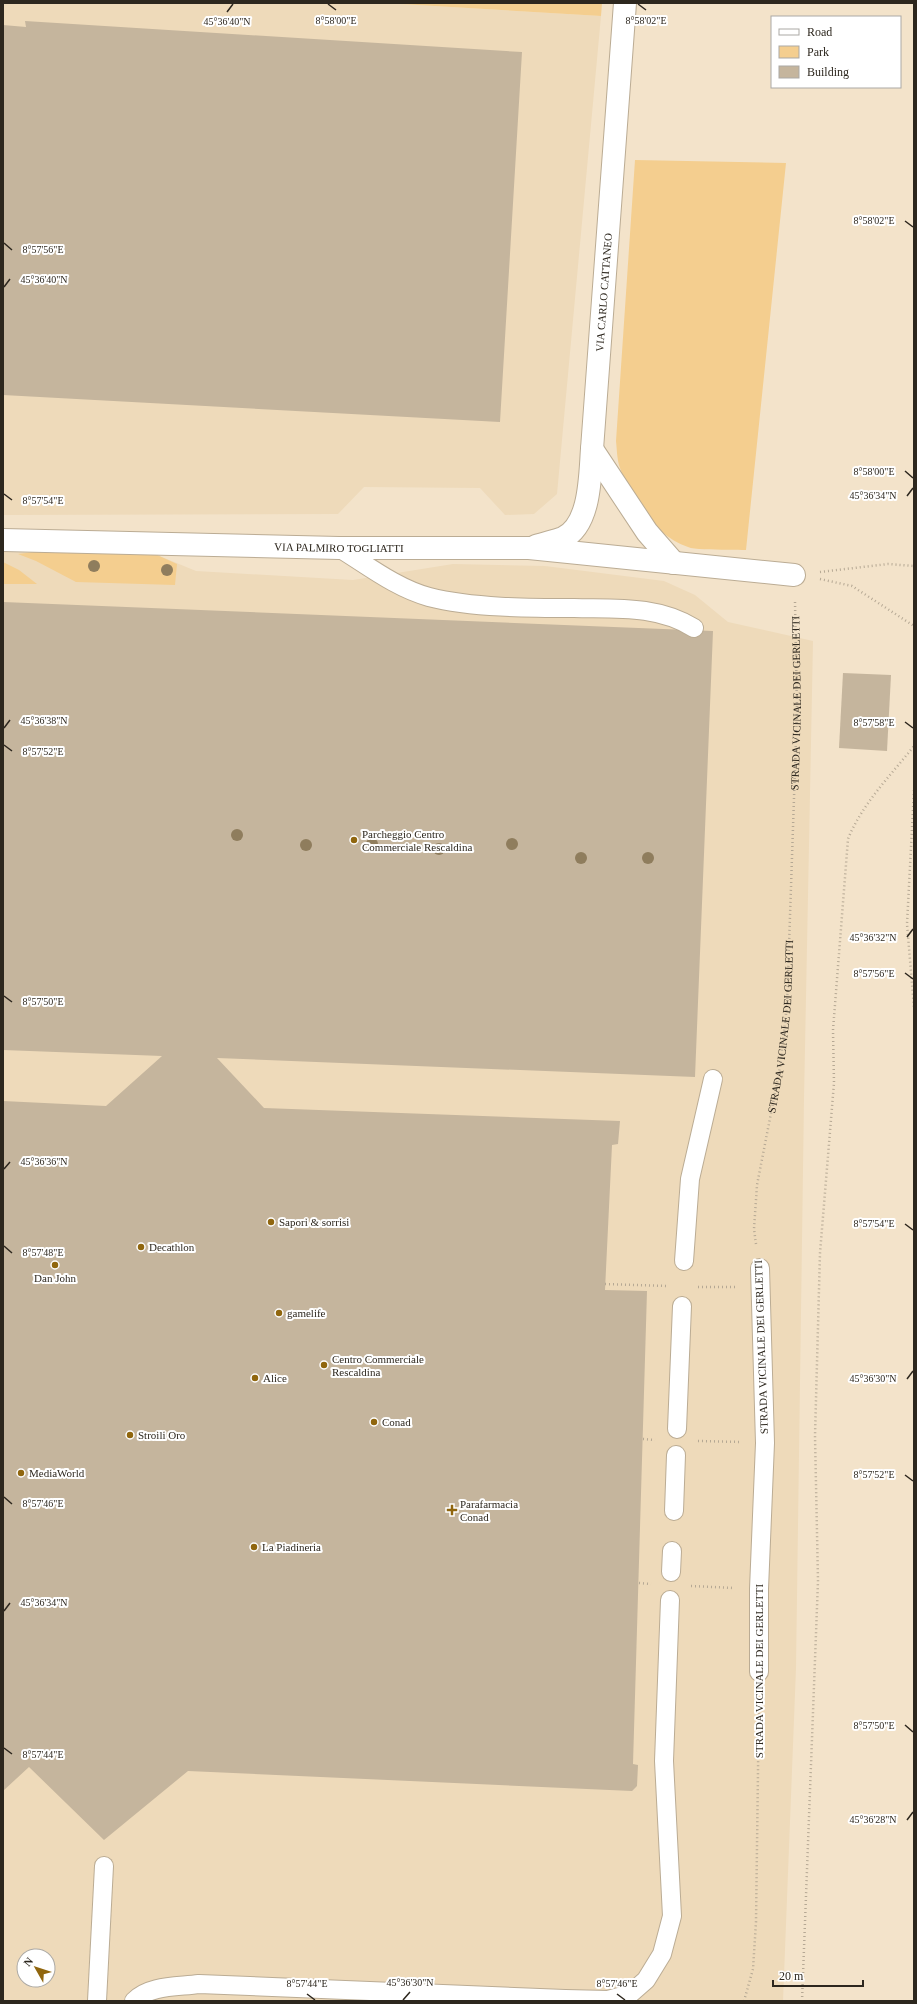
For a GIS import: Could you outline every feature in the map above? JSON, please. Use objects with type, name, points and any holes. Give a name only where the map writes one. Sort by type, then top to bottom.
[{"type":"street","name":"VIA CARLO CATTANEO","points":[[529,548],[565,537],[578,525],[586,504],[592,449],[625,3]]},
{"type":"street","points":[[592,449],[648,532],[674,563]]},
{"type":"street","name":"VIA PALMIRO TOGLIATTI","points":[[3,540],[339,548],[529,548],[794,575]]},
{"type":"lane","points":[[339,548],[400,586],[429,597],[485,606],[628,608],[663,614],[681,620],[694,628]]},
{"type":"lane","points":[[684,1261],[690,1180],[713,1079]]},
{"type":"lane","name":"STRADA VICINALE DEI GERLETTI","points":[[759,1672],[759,1589],[765,1443],[760,1268]]},
{"type":"lane","points":[[677,1429],[682,1306]]},
{"type":"lane","points":[[674,1511],[676,1455]]},
{"type":"lane","points":[[671,1572],[672,1551]]},
{"type":"lane","points":[[134,2001],[138,1996],[153,1990],[199,1984],[472,1996],[608,2000],[630,1994],[646,1980],[662,1954],[672,1916],[664,1761],[670,1600]]},
{"type":"lane","points":[[97,2001],[104,1866]]},
{"type":"path","points":[[794,575],[888,564],[914,566]]},
{"type":"path","points":[[794,575],[852,586],[914,626]]},
{"type":"path","name":"STRADA VICINALE DEI GERLETTI","points":[[760,1268],[754,1229],[757,1185],[780,1067],[787,997],[792,817],[797,709],[794,575]]},
{"type":"path","points":[[802,2001],[818,1581],[815,1436],[820,1253],[834,1083],[833,1030],[848,839],[862,812],[914,746]]},
{"type":"path","points":[[914,790],[907,924],[914,1008]]},
{"type":"path","points":[[605,1284],[674,1286]]},
{"type":"path","points":[[697,1286],[720,1287]]},
{"type":"path","name":"STRADA VICINALE DEI GERLETTI","points":[[744,2001],[752,1969],[756,1922],[759,1672]]},
{"type":"shaded area","points":[[3,3],[384,3],[601,16],[557,494],[534,514],[505,515],[480,488],[364,487],[338,514],[3,515]]},
{"type":"shaded area","points":[[3,552],[157,555],[196,571],[353,580],[453,564],[545,566],[664,581],[695,595],[728,622],[813,641],[804,1099],[796,1668],[783,2001],[3,2001]]},
{"type":"green space","points":[[384,3],[602,3],[601,16]]},
{"type":"green space","points":[[635,160],[786,163],[746,550],[693,548],[676,542],[655,525],[646,515],[631,492],[619,465],[616,441]]},
{"type":"green space","points":[[34,552],[157,555],[177,564],[175,585],[76,582],[36,561],[18,554]]},
{"type":"green space","points":[[3,562],[19,570],[37,584],[3,584]]},
{"type":"building","points":[[25,21],[522,52],[500,422],[3,395],[3,25],[26,27]]},
{"type":"building","points":[[3,602],[713,631],[695,1077],[217,1058],[264,1108],[620,1121],[618,1144],[612,1145],[605,1290],[647,1291],[633,1764],[638,1765],[637,1786],[632,1791],[188,1771],[104,1840],[29,1767],[3,1791],[3,1101],[106,1106],[162,1056],[3,1050]]},
{"type":"building","points":[[843,673],[891,675],[887,751],[839,748]]},
{"type":"place","name":"Parcheggio Centro Commerciale Rescaldina","points":[[354,840]]},
{"type":"place","name":"Sapori & sorrisi","points":[[271,1222]]},
{"type":"place","name":"Decathlon","points":[[141,1247]]},
{"type":"place","name":"Dan John","points":[[55,1265]]},
{"type":"place","name":"gamelife","points":[[279,1313]]},
{"type":"place","name":"Centro Commerciale Rescaldina","points":[[324,1365]]},
{"type":"place","name":"Alice","points":[[255,1378]]},
{"type":"place","name":"Conad","points":[[374,1422]]},
{"type":"place","name":"Stroili Oro","points":[[130,1435]]},
{"type":"place","name":"MediaWorld","points":[[21,1473]]},
{"type":"place","name":"Parafarmacia Conad","points":[[452,1510]]},
{"type":"place","name":"La Piadineria","points":[[254,1547]]}]
